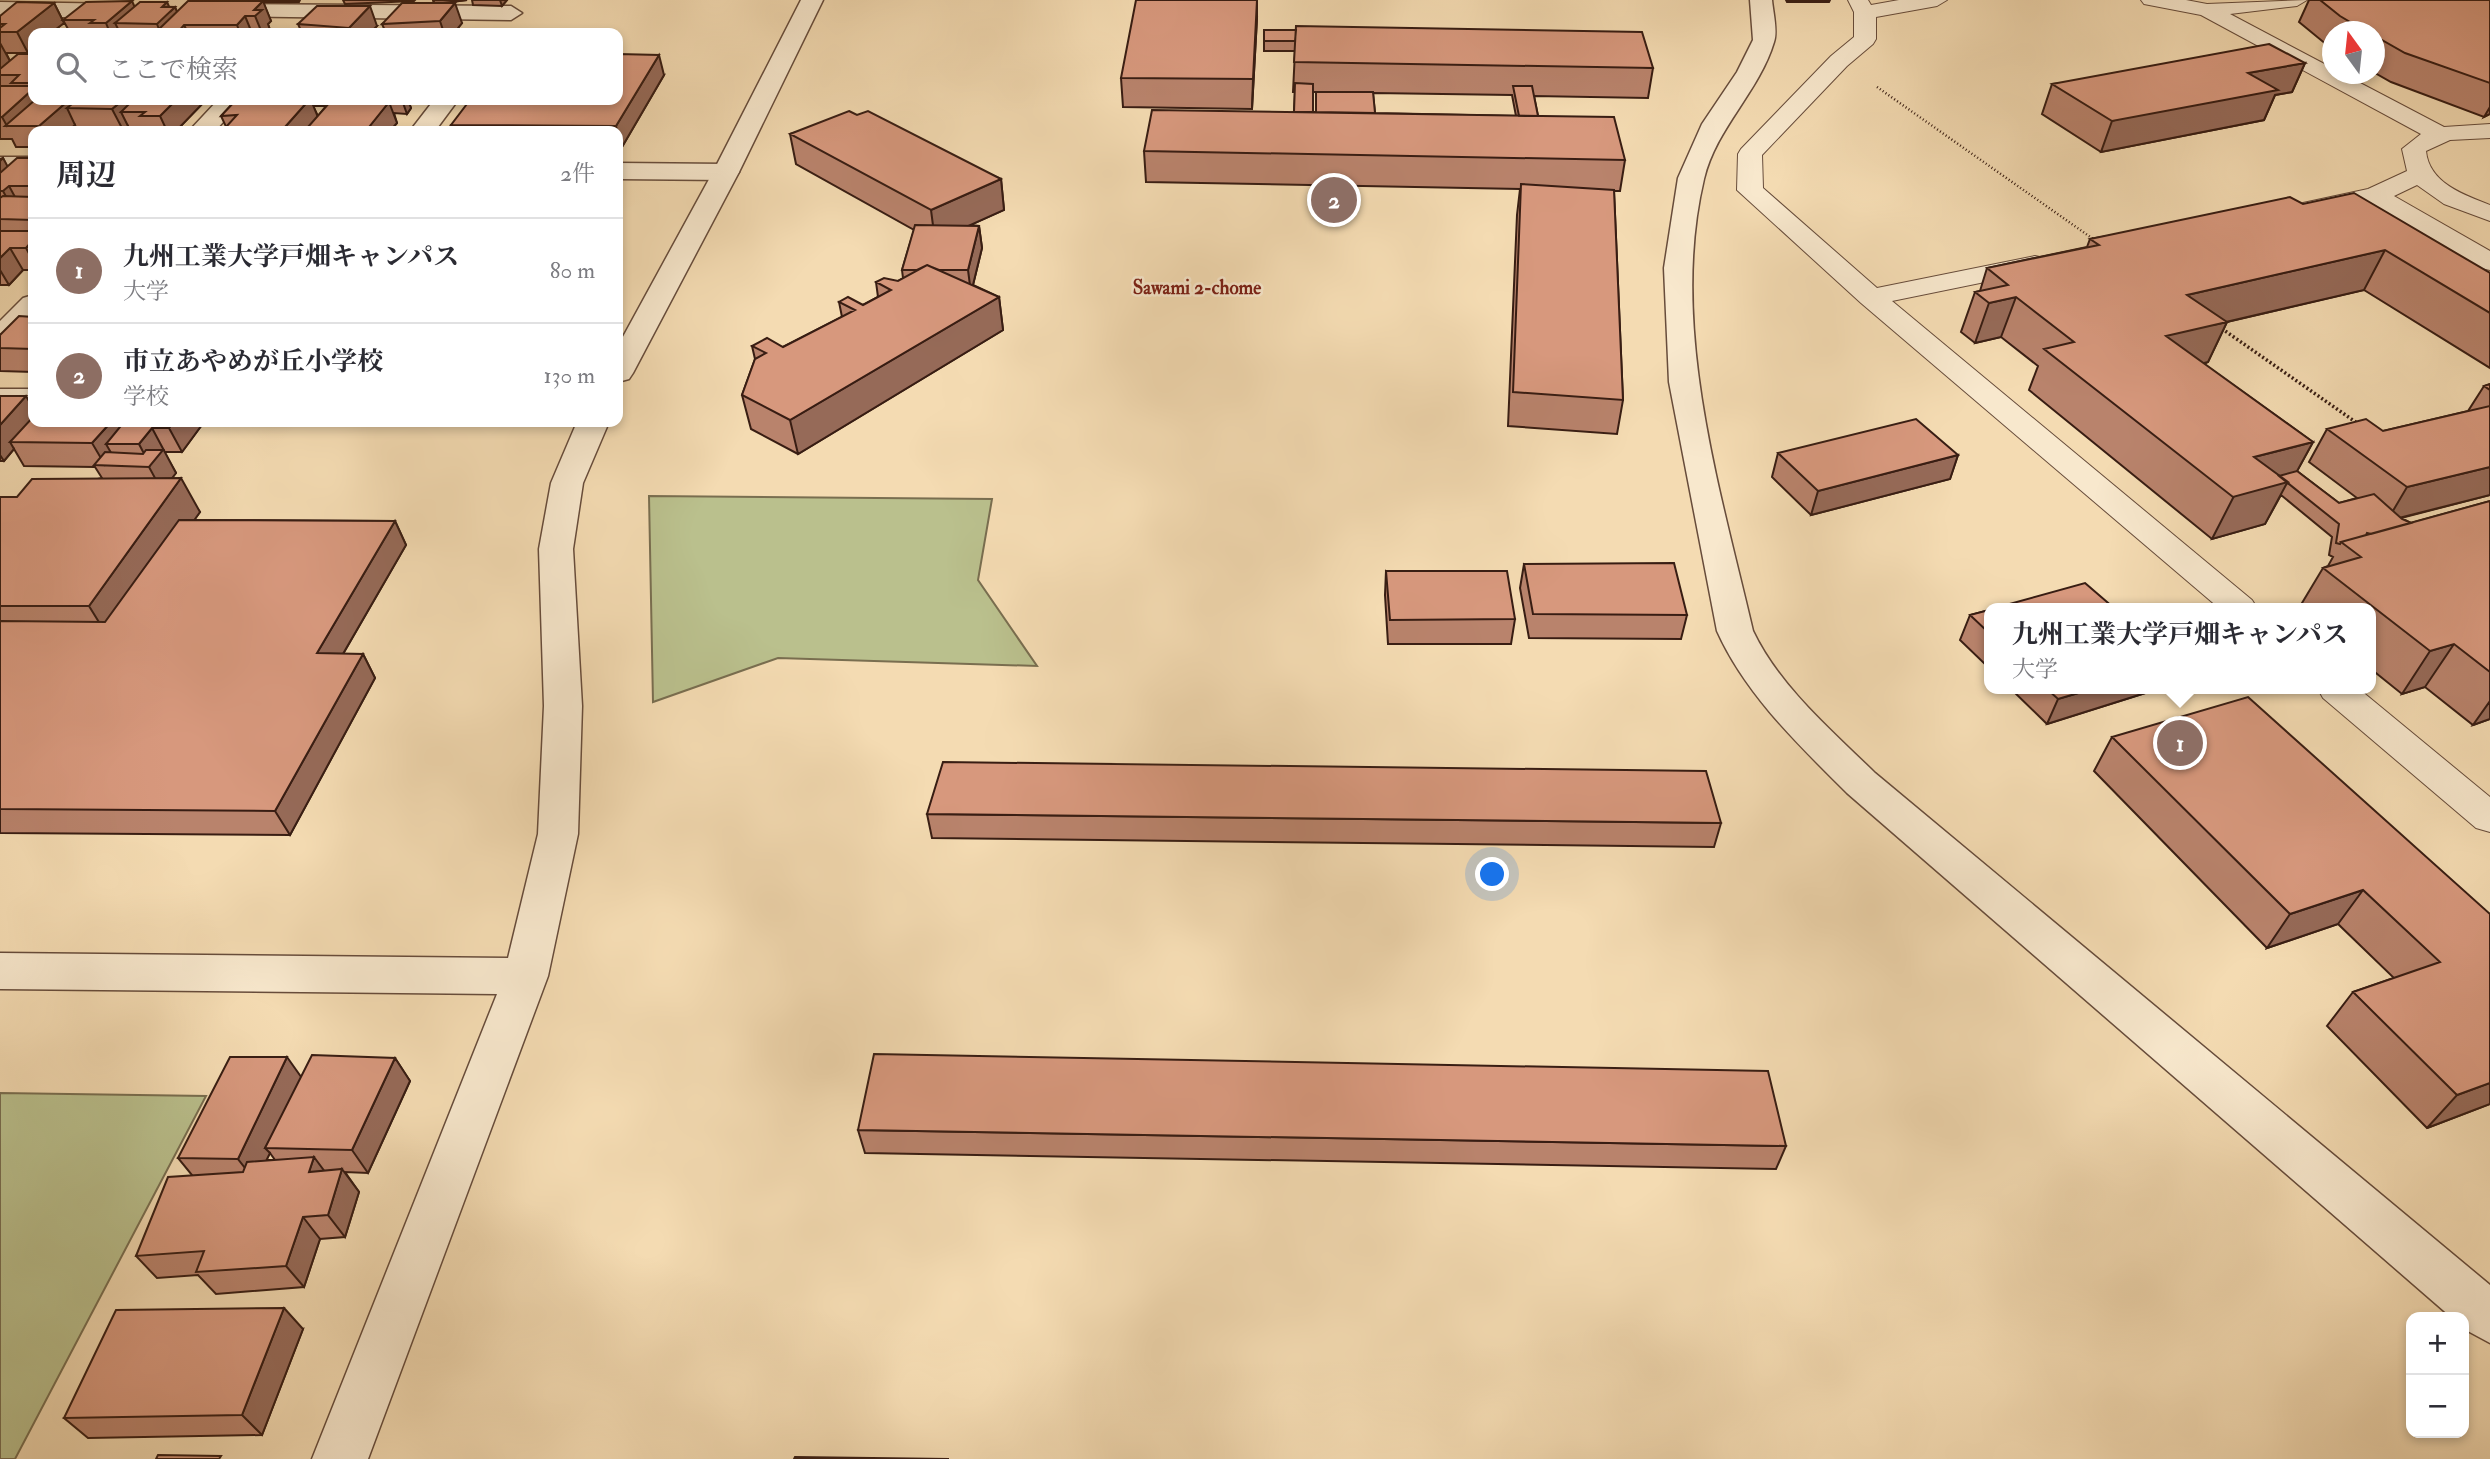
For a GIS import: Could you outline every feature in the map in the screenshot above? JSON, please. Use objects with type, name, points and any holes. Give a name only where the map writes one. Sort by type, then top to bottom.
[{"type":"street","points":[[623,364],[726,172],[812,0]]},
{"type":"street","points":[[1761,0],[1764,40],[1749,72],[1714,124],[1691,178],[1678,268],[1685,382],[1700,471],[1735,631],[1747,657],[1810,733],[1861,783],[2490,1318]]},
{"type":"street","points":[[71,28],[98,5]]},
{"type":"street","points":[[0,9],[98,5],[145,11]]},
{"type":"street","points":[[197,11],[321,6],[517,7]]},
{"type":"street","points":[[301,28],[321,6]]},
{"type":"street","points":[[500,28],[517,7]]},
{"type":"street","points":[[206,126],[226,105]]},
{"type":"street","points":[[426,126],[442,105]]},
{"type":"street","points":[[0,165],[28,165]]},
{"type":"street","points":[[623,171],[726,172]]},
{"type":"street","points":[[0,338],[28,309]]},
{"type":"street","points":[[0,398],[28,398]]},
{"type":"street","points":[[340,1459],[526,976],[558,834],[563,706],[556,549],[567,483],[591,427]]},
{"type":"street","points":[[0,971],[526,976]]},
{"type":"lane","points":[[1937,0],[1862,6],[1865,38],[1839,61],[1750,154],[1750,190],[1871,297],[2234,603]]},
{"type":"lane","points":[[2151,0],[2207,10],[2297,0]]},
{"type":"lane","points":[[2207,10],[2440,134]]},
{"type":"lane","points":[[2490,131],[2440,134],[2424,140],[2414,149],[2413,161],[2420,174],[2441,191],[2490,213]]},
{"type":"lane","points":[[2282,214],[2375,195],[2420,174]]},
{"type":"lane","points":[[2375,195],[2490,262]]},
{"type":"lane","points":[[1871,297],[2108,249]]},
{"type":"lane","points":[[2342,694],[2490,818]]},
{"type":"path","points":[[1839,61],[2108,249]]},
{"type":"path","points":[[2216,324],[2358,424]]},
{"type":"green space","points":[[649,496],[992,499],[978,580],[1037,666],[778,658],[653,702]]},
{"type":"green space","points":[[0,1093],[206,1096],[15,1459],[0,1459]]},
{"type":"building","points":[[1136,0],[1257,0],[1253,79],[1121,78]]},
{"type":"building","points":[[2320,0],[2490,0],[2490,83],[2405,53],[2385,42],[2385,21],[2348,21]]},
{"type":"building","points":[[132,1],[106,23],[90,23],[94,20],[63,20],[86,2]]},
{"type":"building","points":[[188,1],[263,1],[254,10],[262,10],[255,16],[245,16],[237,25],[160,28]]},
{"type":"building","points":[[17,2],[54,3],[17,32],[0,32],[0,28],[5,24],[0,24],[0,16]]},
{"type":"building","points":[[140,2],[167,2],[162,7],[175,7],[157,24],[115,23]]},
{"type":"building","points":[[402,3],[455,3],[440,21],[382,24]]},
{"type":"building","points":[[317,6],[370,6],[349,28],[298,24]]},
{"type":"building","points":[[1296,26],[1642,32],[1653,68],[1294,62]]},
{"type":"building","points":[[1264,30],[1296,30],[1295,41],[1264,41]]},
{"type":"building","points":[[2269,44],[2305,63],[2248,73],[2278,90],[2112,121],[2052,84]]},
{"type":"building","points":[[18,54],[28,54],[28,83],[11,83],[19,75],[0,75],[0,69]]},
{"type":"building","points":[[623,54],[659,55],[616,126],[451,125],[466,105],[623,105]]},
{"type":"building","points":[[1295,83],[1313,84],[1313,112],[1294,112]]},
{"type":"building","points":[[0,86],[28,86],[28,94],[0,117]]},
{"type":"building","points":[[1513,86],[1532,86],[1538,116],[1519,116]]},
{"type":"building","points":[[1316,92],[1373,92],[1375,113],[1316,112]]},
{"type":"building","points":[[29,105],[63,105],[39,126],[5,126]]},
{"type":"building","points":[[71,105],[117,105],[112,109],[67,108]]},
{"type":"building","points":[[128,105],[171,105],[160,116],[140,116],[145,112],[121,112]]},
{"type":"building","points":[[231,105],[305,105],[286,126],[227,126],[237,115],[221,116]]},
{"type":"building","points":[[327,105],[387,105],[370,126],[309,126]]},
{"type":"building","points":[[1152,110],[1614,117],[1625,160],[1144,151]]},
{"type":"building","points":[[849,111],[857,115],[868,111],[1001,179],[931,210],[790,134]]},
{"type":"building","points":[[17,158],[28,158],[28,186],[9,186],[0,191],[0,173]]},
{"type":"building","points":[[1521,184],[1614,190],[1623,400],[1513,392]]},
{"type":"building","points":[[2354,193],[2490,273],[2490,313],[2385,250],[2187,295],[2227,322],[2166,336],[2313,442],[2254,457],[2288,482],[2233,497],[2044,349],[2074,342],[2016,297],[1989,303],[1975,292],[2008,285],[1987,268],[2099,245],[2090,239],[2290,197],[2303,204]]},
{"type":"building","points":[[28,197],[28,220],[0,219],[0,198]]},
{"type":"building","points":[[915,225],[979,226],[968,270],[939,270],[927,265],[917,270],[902,270]]},
{"type":"building","points":[[0,231],[28,231],[26,248],[10,248],[0,258]]},
{"type":"building","points":[[927,265],[999,297],[790,420],[742,395],[755,359],[766,353],[752,346],[767,338],[783,347],[855,310],[839,302],[848,297],[863,305],[891,290],[876,282],[884,278],[898,281]]},
{"type":"building","points":[[19,316],[28,317],[28,349],[0,348],[0,335]]},
{"type":"building","points":[[0,396],[26,396],[0,425]]},
{"type":"building","points":[[2490,406],[2490,467],[2407,487],[2327,429],[2366,419],[2383,431]]},
{"type":"building","points":[[1916,419],[1958,455],[1818,491],[1778,453]]},
{"type":"building","points":[[28,422],[28,427],[106,427],[92,443],[10,442]]},
{"type":"building","points":[[120,427],[170,427],[152,428],[139,444],[106,444]]},
{"type":"building","points":[[146,450],[163,450],[149,467],[94,465],[105,452],[143,454]]},
{"type":"building","points":[[2297,471],[2339,503],[2374,494],[2402,519],[2411,523],[2336,543],[2339,524],[2279,476]]},
{"type":"building","points":[[181,478],[89,606],[0,606],[0,497],[17,497],[32,479]]},
{"type":"building","points":[[2490,501],[2490,672],[2454,644],[2430,651],[2376,609],[2376,603],[2368,603],[2323,568],[2361,557],[2341,542]]},
{"type":"building","points":[[179,520],[395,521],[317,653],[363,654],[275,811],[0,809],[0,621],[105,622]]},
{"type":"building","points":[[1674,563],[1687,615],[1533,614],[1524,564]]},
{"type":"building","points":[[1386,571],[1507,571],[1515,619],[1390,620]]},
{"type":"building","points":[[2085,583],[2108,603],[2013,603]]},
{"type":"building","points":[[1984,611],[1984,628],[1970,615]]},
{"type":"building","points":[[2052,694],[2075,694],[2058,699]]},
{"type":"building","points":[[2248,697],[2490,914],[2490,1083],[2457,1095],[2353,992],[2440,962],[2363,890],[2290,914],[2112,737]]},
{"type":"building","points":[[943,762],[1706,771],[1721,823],[927,814]]},
{"type":"building","points":[[874,1054],[1768,1071],[1786,1146],[858,1130]]},
{"type":"building","points":[[312,1055],[395,1058],[352,1150],[265,1148]]},
{"type":"building","points":[[230,1057],[287,1057],[238,1159],[178,1158]]},
{"type":"building","points":[[314,1157],[309,1172],[342,1169],[328,1215],[303,1217],[286,1266],[196,1272],[204,1251],[136,1256],[168,1177],[243,1172],[247,1162]]},
{"type":"building","points":[[284,1308],[242,1415],[64,1418],[116,1310]]},
{"type":"building","points":[[158,1455],[221,1456],[219,1459],[156,1459]]},
{"type":"building","points":[[795,1457],[949,1459],[794,1459]]},
{"type":"place","name":"市立あやめが丘小学校","points":[[1334,200]]},
{"type":"place","name":"九州工業大学戸畑キャンパス","points":[[2180,743]]},
{"type":"district","name":"Sawami 2-chome","points":[[1197,287]]}]
